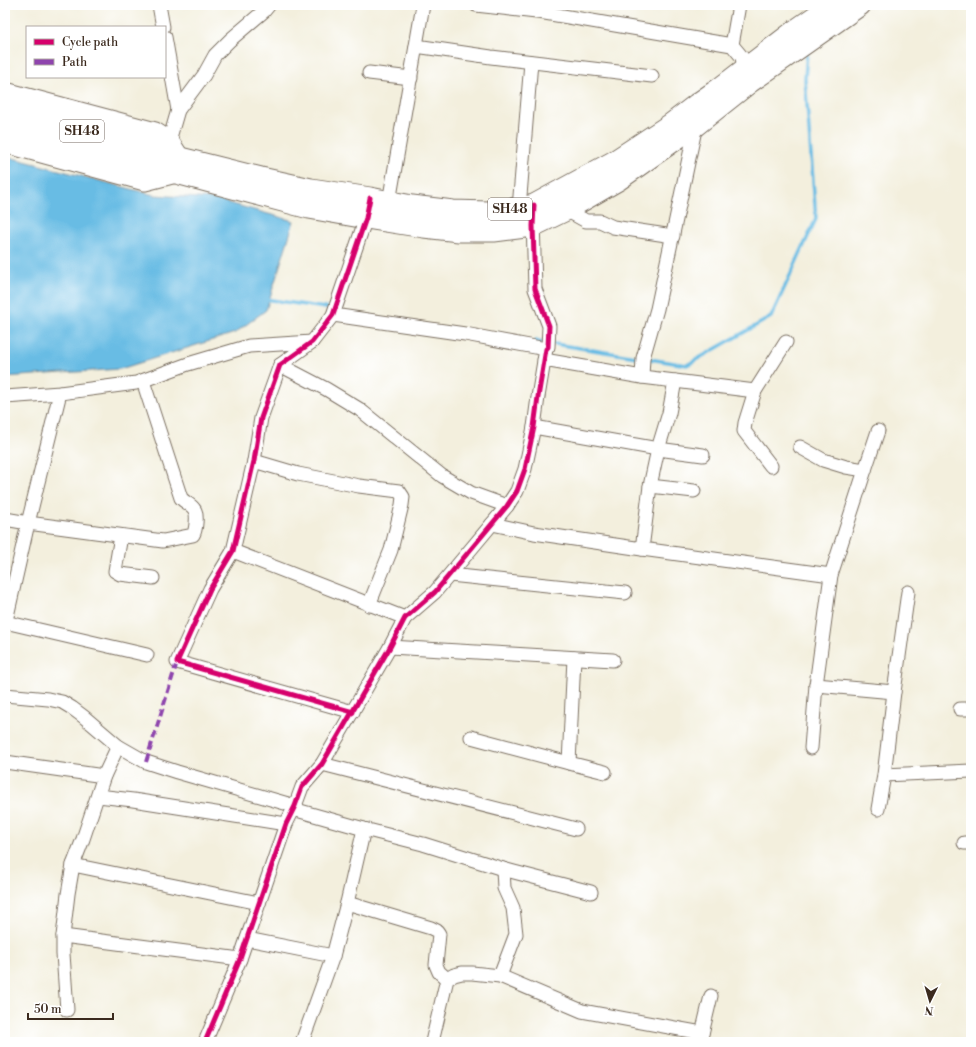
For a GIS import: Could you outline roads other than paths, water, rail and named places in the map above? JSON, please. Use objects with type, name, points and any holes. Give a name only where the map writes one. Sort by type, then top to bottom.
[{"type":"main road","name":"SH48","points":[[378,210],[424,227],[459,231],[494,231],[533,226],[566,210],[618,180],[696,125],[750,82],[796,40],[826,16],[860,5]]},
{"type":"main road","name":"SH48","points":[[5,109],[168,159],[309,208],[378,210],[412,206],[453,211],[488,212],[526,206],[613,162],[671,124],[744,69],[796,40]]},
{"type":"main road","name":"SH48","points":[[5,125],[168,159]]},
{"type":"street","points":[[160,5],[163,26]]},
{"type":"street","points":[[178,110],[204,75],[215,56],[230,40],[269,5]]},
{"type":"street","points":[[354,712],[177,662],[210,589],[234,551],[254,461],[261,418],[280,365],[312,342],[333,315],[378,210],[410,78],[423,5]]},
{"type":"street","points":[[476,5],[545,13],[732,44],[742,57],[744,69]]},
{"type":"street","points":[[732,44],[739,5]]},
{"type":"street","points":[[5,143],[145,182],[168,159],[178,110],[166,43]]},
{"type":"street","points":[[416,46],[531,62],[652,76]]},
{"type":"street","points":[[205,1042],[240,959],[286,824],[302,787],[322,764],[354,712],[405,618],[435,592],[507,506],[517,491],[525,469],[534,427],[545,355],[548,347],[549,326],[535,289],[533,226],[526,206],[531,62]]},
{"type":"street","points":[[369,73],[410,78]]},
{"type":"street","points":[[5,92],[155,132],[168,159]]},
{"type":"street","points":[[642,377],[643,358],[657,309],[696,125]]},
{"type":"street","points":[[566,210],[586,221],[600,221],[613,226],[673,236]]},
{"type":"street","points":[[333,315],[465,334],[545,355],[642,377],[755,390]]},
{"type":"street","points":[[5,397],[60,393],[136,383],[188,364],[249,346],[312,342]]},
{"type":"street","points":[[771,466],[744,431],[755,390],[786,342]]},
{"type":"street","points":[[280,365],[326,389],[359,409],[442,476],[471,494],[507,506]]},
{"type":"street","points":[[5,519],[163,541],[193,535],[196,531],[196,512],[181,498],[143,381]]},
{"type":"street","points":[[642,549],[650,486],[658,449],[669,413],[675,381]]},
{"type":"street","points":[[5,625],[60,393]]},
{"type":"street","points":[[534,427],[658,449],[703,454]]},
{"type":"street","points":[[811,748],[816,686],[831,575],[878,430]]},
{"type":"street","points":[[800,447],[823,460],[846,467],[865,470]]},
{"type":"street","points":[[254,461],[298,474],[359,486],[399,491],[402,497],[402,505],[391,550],[369,605]]},
{"type":"street","points":[[650,486],[694,491]]},
{"type":"street","points":[[492,524],[534,533],[831,575]]},
{"type":"street","points":[[121,536],[116,570],[120,574],[153,578]]},
{"type":"street","points":[[234,551],[405,618]]},
{"type":"street","points":[[450,575],[625,593]]},
{"type":"street","points":[[878,808],[884,775],[908,592]]},
{"type":"street","points":[[5,622],[148,655]]},
{"type":"street","points":[[390,647],[613,660]]},
{"type":"street","points":[[569,763],[574,658]]},
{"type":"street","points":[[816,686],[894,692]]},
{"type":"street","points":[[5,695],[48,699],[62,702],[84,717],[118,746],[146,762],[364,829],[423,844],[503,869],[591,892]]},
{"type":"street","points":[[471,737],[605,772]]},
{"type":"street","points":[[67,1010],[63,936],[73,865],[104,776],[118,746]]},
{"type":"street","points":[[5,762],[104,776]]},
{"type":"street","points":[[322,764],[576,830]]},
{"type":"street","points":[[884,775],[971,771]]},
{"type":"street","points":[[98,796],[148,802],[286,824]]},
{"type":"street","points":[[302,1042],[333,956],[364,829]]},
{"type":"street","points":[[73,865],[259,902]]},
{"type":"street","points":[[500,976],[516,934],[513,908],[504,888],[503,869]]},
{"type":"street","points":[[347,903],[437,931],[439,934],[436,965],[439,972],[447,979]]},
{"type":"street","points":[[63,936],[240,959]]},
{"type":"street","points":[[247,939],[333,956]]},
{"type":"street","points":[[432,1042],[447,979],[462,973],[500,976],[582,1011],[701,1037],[711,996]]},
{"type":"water","points":[[5,156],[154,195],[214,199],[294,221],[266,310],[235,333],[120,369],[5,377]]},
{"type":"waterway","points":[[536,341],[687,365],[771,317],[816,219],[805,79],[807,52]]},
{"type":"waterway","points":[[265,299],[332,309]]}]
